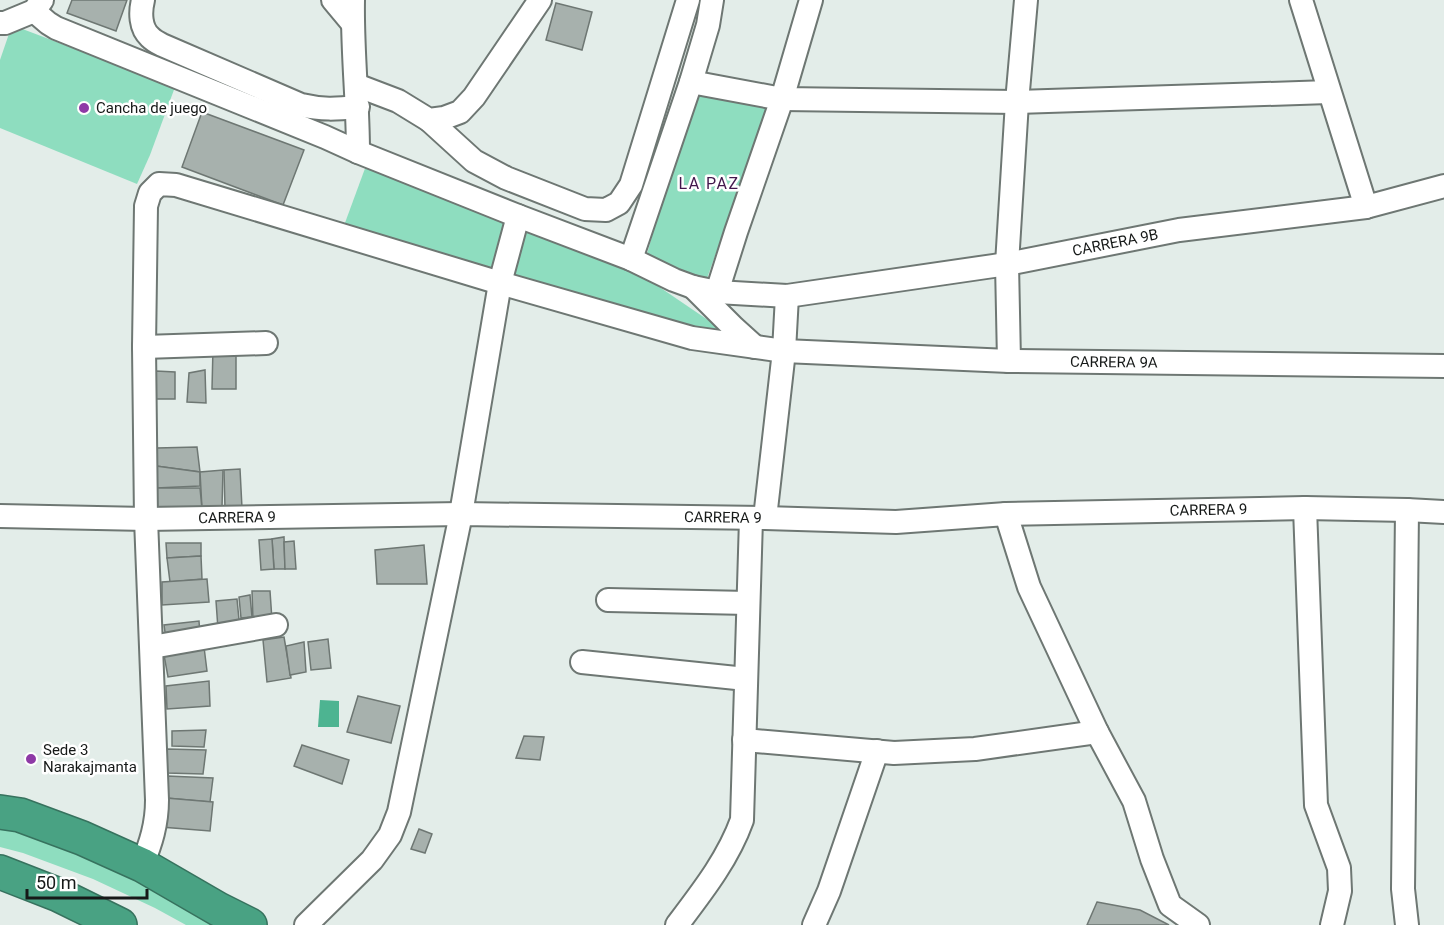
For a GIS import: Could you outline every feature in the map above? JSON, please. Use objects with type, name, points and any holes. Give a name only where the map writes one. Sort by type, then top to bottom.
[{"type":"highway","points":[[0,812],[20,815],[82,838],[142,865],[250,925]]},
{"type":"highway","points":[[7,880],[59,895],[120,925]]},
{"type":"street","points":[[143,0],[140,9],[142,23],[148,36],[162,45],[300,105],[333,110],[358,107]]},
{"type":"street","points":[[333,0],[353,24]]},
{"type":"street","points":[[353,0],[358,152]]},
{"type":"street","points":[[429,120],[444,118],[460,112],[474,97],[540,0]]},
{"type":"street","points":[[356,85],[398,101],[429,120],[474,162],[506,178],[585,209],[606,210],[619,203],[631,185],[688,0]]},
{"type":"street","points":[[632,259],[691,82],[708,25],[712,0]]},
{"type":"street","points":[[717,292],[782,99],[811,0]]},
{"type":"street","points":[[1009,361],[1007,264],[1026,0]]},
{"type":"street","points":[[1301,0],[1366,207]]},
{"type":"street","points":[[3,23],[38,5],[48,23],[56,28],[358,152],[632,259],[693,287],[755,347]]},
{"type":"street","points":[[691,82],[782,99],[1017,102],[1329,92]]},
{"type":"street","name":"CARRERA 9A","points":[[144,346],[146,206],[150,194],[159,184],[176,184],[500,283],[692,338],[784,351],[1009,361],[1444,366]]},
{"type":"street","name":"CARRERA 9B","points":[[693,287],[717,292],[787,296],[1007,264],[1179,230],[1366,207],[1444,186]]},
{"type":"street","points":[[306,925],[372,860],[390,836],[399,812],[461,514],[500,283],[518,216]]},
{"type":"street","points":[[677,925],[704,890],[735,840],[742,820],[748,603],[758,519],[784,351],[787,296]]},
{"type":"street","points":[[142,865],[157,819],[158,800],[146,519],[144,346],[266,343]]},
{"type":"street","points":[[1305,508],[1316,805],[1339,868],[1340,891],[1332,925]]},
{"type":"street","name":"CARRERA 9","points":[[0,516],[146,519],[461,514],[896,522],[1006,514],[1305,508],[1444,512]]},
{"type":"street","points":[[1407,510],[1402,889],[1407,925]]},
{"type":"street","points":[[1006,514],[1029,587],[1096,732],[1134,801],[1170,905],[1198,925]]},
{"type":"street","points":[[608,600],[748,603]]},
{"type":"street","points":[[152,647],[276,625]]},
{"type":"street","points":[[582,662],[746,679]]},
{"type":"street","points":[[744,740],[894,753],[975,749],[1096,732]]},
{"type":"street","points":[[814,925],[829,891],[877,752]]},
{"type":"shaded area","name":"Cancha de juego","points":[[12,25],[175,87],[137,184],[0,128],[0,60]]},
{"type":"shaded area","points":[[693,90],[769,106],[706,281],[647,254]]},
{"type":"shaded area","points":[[367,163],[506,220],[489,276],[342,231]]},
{"type":"shaded area","points":[[524,227],[627,265],[730,335],[506,280]]},
{"type":"shaded area","points":[[320,700],[339,701],[339,727],[318,727]]},
{"type":"shaded area","points":[[0,827],[34,835],[102,861],[233,925],[186,925],[93,879],[23,853],[0,847]]},
{"type":"building","points":[[72,0],[127,0],[116,31],[67,13]]},
{"type":"building","points":[[556,3],[592,12],[582,50],[546,40]]},
{"type":"building","points":[[202,112],[304,150],[283,205],[182,167]]},
{"type":"building","points":[[213,348],[236,348],[236,389],[212,389]]},
{"type":"building","points":[[205,370],[206,403],[187,402],[189,373]]},
{"type":"building","points":[[156,371],[175,372],[175,399],[155,399]]},
{"type":"building","points":[[197,447],[200,472],[156,466],[157,448]]},
{"type":"building","points":[[156,466],[200,472],[200,486],[156,488]]},
{"type":"building","points":[[240,469],[242,508],[225,509],[224,470]]},
{"type":"building","points":[[223,470],[222,507],[202,509],[200,472]]},
{"type":"building","points":[[156,488],[200,488],[202,509],[156,512]]},
{"type":"building","points":[[284,537],[285,569],[274,569],[272,539]]},
{"type":"building","points":[[272,539],[274,569],[261,570],[259,540]]},
{"type":"building","points":[[294,541],[296,569],[285,569],[284,542]]},
{"type":"building","points":[[166,543],[201,543],[201,556],[167,558]]},
{"type":"building","points":[[424,545],[427,584],[377,584],[375,550]]},
{"type":"building","points":[[201,556],[202,579],[170,582],[167,558]]},
{"type":"building","points":[[207,579],[209,602],[162,605],[162,582]]},
{"type":"building","points":[[252,591],[270,591],[272,620],[253,620]]},
{"type":"building","points":[[250,595],[252,617],[241,618],[239,597]]},
{"type":"building","points":[[237,599],[240,630],[218,629],[216,601]]},
{"type":"building","points":[[199,621],[200,635],[166,639],[164,625]]},
{"type":"building","points":[[284,637],[291,678],[267,682],[263,640]]},
{"type":"building","points":[[328,639],[331,668],[311,670],[308,642]]},
{"type":"building","points":[[304,642],[306,672],[290,675],[286,646]]},
{"type":"building","points":[[204,647],[207,671],[168,677],[164,655]]},
{"type":"building","points":[[209,681],[210,706],[167,709],[166,686]]},
{"type":"building","points":[[358,696],[400,706],[391,743],[347,732]]},
{"type":"building","points":[[206,730],[204,747],[172,746],[172,731]]},
{"type":"building","points":[[524,736],[544,737],[540,760],[516,758]]},
{"type":"building","points":[[302,745],[349,760],[342,784],[294,766]]},
{"type":"building","points":[[167,749],[206,750],[203,774],[167,773]]},
{"type":"building","points":[[167,776],[213,778],[210,802],[166,798]]},
{"type":"building","points":[[166,798],[213,802],[210,831],[161,827]]},
{"type":"building","points":[[419,829],[432,834],[425,853],[411,849]]},
{"type":"building","points":[[1097,902],[1140,910],[1169,925],[1087,925]]},
{"type":"place","name":"Cancha de juego","points":[[84,108]]},
{"type":"place","name":"Sede 3 Narakajmanta","points":[[31,759]]},
{"type":"district","name":"LA PAZ","points":[[709,183]]}]
